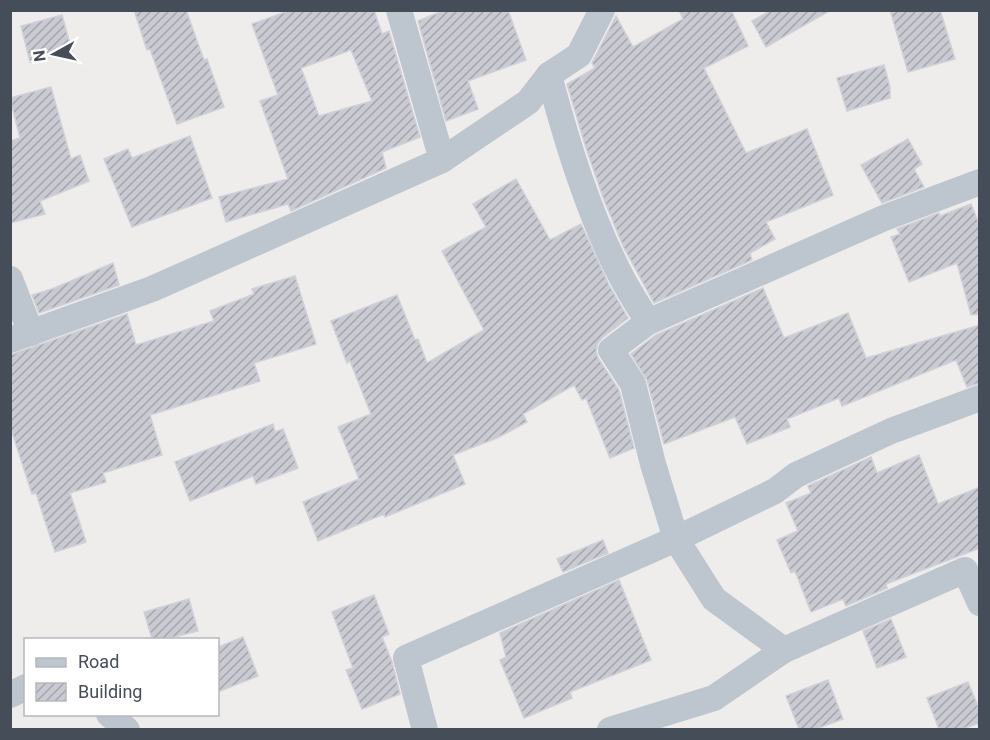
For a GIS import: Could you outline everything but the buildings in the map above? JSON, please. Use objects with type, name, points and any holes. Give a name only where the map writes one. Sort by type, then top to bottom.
[{"type":"street","points":[[399,10],[442,160]]},
{"type":"street","points":[[10,279],[21,337],[152,289],[442,160],[528,102],[549,75],[579,55],[602,10]]},
{"type":"street","points":[[549,75],[567,142],[596,217],[622,278],[648,322]]},
{"type":"street","points":[[784,650],[714,600],[676,539],[653,464],[633,384],[611,350],[648,322],[884,218],[980,182]]},
{"type":"street","points":[[425,729],[406,658],[676,539],[774,491],[796,475],[891,431],[980,398]]},
{"type":"street","points":[[610,729],[714,698],[784,650],[964,570],[980,603]]},
{"type":"street","points":[[10,695],[24,688]]},
{"type":"street","points":[[111,716],[127,729]]}]
